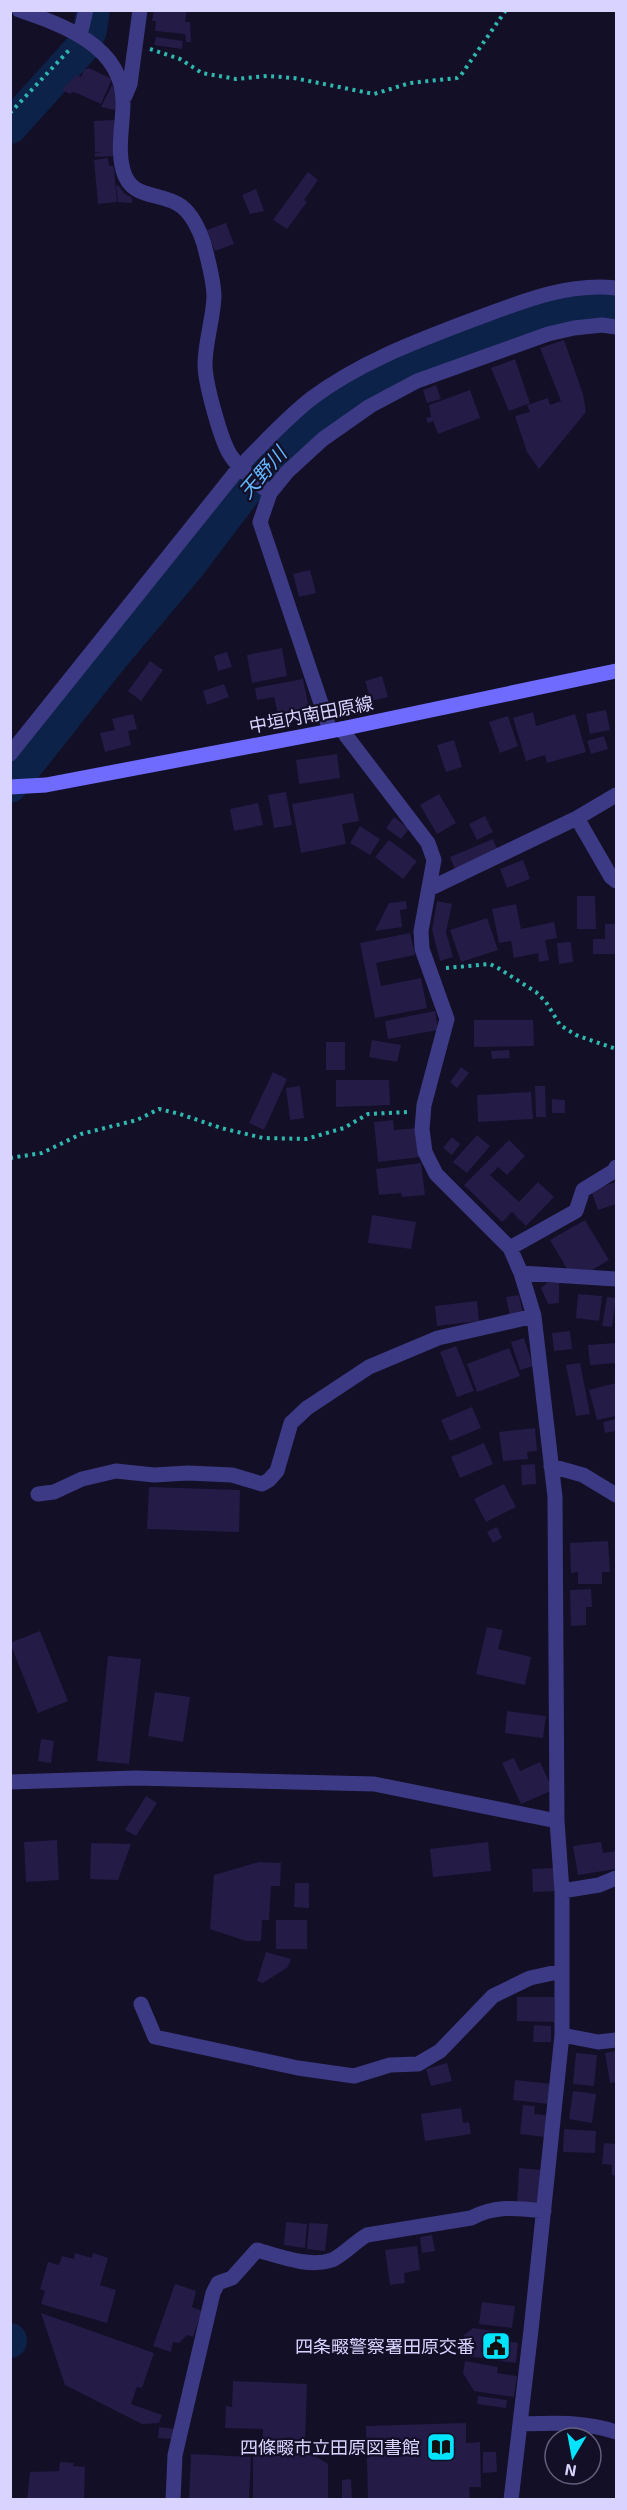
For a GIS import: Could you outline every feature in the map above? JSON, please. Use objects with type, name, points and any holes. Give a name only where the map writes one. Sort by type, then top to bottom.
[{"type":"main road","name":"中垣内南田原線","points":[[10,788],[46,784],[335,729],[616,671]]},
{"type":"street","points":[[19,10],[55,22],[86,39],[111,62],[121,81],[123,100],[120,156],[123,172],[130,185],[141,193],[180,205],[191,217],[203,240],[214,296],[205,365],[207,386],[229,454],[239,468],[270,493]]},
{"type":"street","points":[[86,10],[86,39]]},
{"type":"street","points":[[123,100],[130,84],[141,10]]},
{"type":"street","points":[[10,754],[239,468],[281,424],[312,398],[373,360],[526,300],[583,288],[616,288]]},
{"type":"street","points":[[511,2499],[562,2035],[562,1892],[557,1821],[555,1497],[534,1316],[521,1273],[510,1248],[436,1174],[425,1152],[422,1129],[423,1112],[447,1019],[422,949],[421,931],[434,860],[428,843],[335,729],[260,522],[270,493],[287,472],[323,439],[370,406],[417,381],[548,334],[583,327],[616,327]]},
{"type":"street","points":[[429,889],[577,818],[616,795]]},
{"type":"street","points":[[577,818],[611,877],[616,880]]},
{"type":"street","points":[[510,1248],[576,1211],[583,1190],[614,1171],[616,1167]]},
{"type":"street","points":[[521,1273],[616,1279]]},
{"type":"street","points":[[38,1494],[54,1492],[82,1479],[116,1471],[154,1475],[188,1473],[232,1475],[261,1484],[269,1480],[277,1471],[291,1423],[307,1408],[369,1367],[438,1338],[534,1316]]},
{"type":"street","points":[[551,1466],[583,1475],[616,1495]]},
{"type":"street","points":[[10,1782],[136,1778],[374,1784],[557,1821]]},
{"type":"street","points":[[562,1892],[599,1885],[616,1878]]},
{"type":"street","points":[[141,2004],[155,2037],[298,2068],[354,2076],[390,2065],[418,2064],[440,2051],[492,1996],[530,1978],[562,1971]]},
{"type":"street","points":[[562,2035],[598,2042],[616,2040]]},
{"type":"street","points":[[173,2499],[175,2455],[213,2293],[218,2283],[232,2278],[257,2250],[319,2263],[334,2259],[367,2235],[471,2218],[487,2210],[505,2207],[544,2211]]},
{"type":"street","points":[[520,2424],[573,2422],[600,2426],[616,2432]]},
{"type":"path","points":[[136,46],[174,56],[202,73],[236,79],[267,76],[294,78],[374,94],[410,83],[457,78],[506,10]]},
{"type":"path","points":[[10,113],[86,39]]},
{"type":"path","points":[[429,970],[490,964],[536,992],[546,1002],[560,1025],[576,1035],[616,1049]]},
{"type":"path","points":[[10,1158],[42,1153],[81,1134],[136,1120],[159,1109],[263,1138],[306,1139],[344,1128],[368,1114],[392,1111],[423,1112]]},
{"type":"building","points":[[154,10],[187,10],[185,22],[190,22],[191,42],[186,42],[185,34],[155,31],[156,21],[152,21]]},
{"type":"building","points":[[156,37],[183,41],[182,49],[154,45]]},
{"type":"building","points":[[89,68],[112,79],[101,104],[79,94],[72,92],[70,94],[62,90],[76,75],[81,77],[84,70]]},
{"type":"building","points":[[112,85],[116,92],[115,110],[101,107]]},
{"type":"building","points":[[114,120],[115,156],[95,157],[95,153],[103,152],[95,152],[94,121]]},
{"type":"building","points":[[108,158],[109,166],[113,166],[114,169],[117,202],[98,204],[94,160]]},
{"type":"building","points":[[308,172],[318,180],[304,200],[307,202],[287,229],[273,220]]},
{"type":"building","points":[[118,185],[132,198],[132,203],[118,202],[116,186]]},
{"type":"building","points":[[256,189],[264,211],[250,214],[242,195]]},
{"type":"building","points":[[226,223],[234,244],[215,251],[207,230]]},
{"type":"building","points":[[564,340],[583,394],[586,412],[539,469],[527,452],[515,416],[530,412],[527,405],[548,398],[550,405],[561,401],[540,348]]},
{"type":"building","points":[[515,359],[530,403],[509,411],[491,368]]},
{"type":"building","points":[[436,385],[441,399],[427,403],[423,390]]},
{"type":"building","points":[[470,390],[480,418],[438,434],[433,421],[428,423],[426,418],[431,417],[429,405]]},
{"type":"building","points":[[310,570],[316,593],[299,597],[293,574]]},
{"type":"building","points":[[282,648],[287,676],[252,683],[247,655]]},
{"type":"building","points":[[227,652],[232,667],[218,671],[214,656]]},
{"type":"building","points":[[150,661],[163,670],[141,701],[128,691]]},
{"type":"building","points":[[382,676],[388,697],[371,701],[365,681]]},
{"type":"building","points":[[303,679],[309,709],[278,715],[274,697],[257,700],[255,688]]},
{"type":"building","points":[[224,684],[229,697],[207,705],[203,691]]},
{"type":"building","points":[[606,710],[610,730],[590,734],[586,714]]},
{"type":"building","points":[[533,712],[536,726],[575,714],[586,752],[547,763],[545,755],[526,761],[513,718]]},
{"type":"building","points":[[133,714],[137,729],[128,731],[131,745],[105,752],[100,733],[115,730],[112,719]]},
{"type":"building","points":[[508,716],[518,746],[500,753],[489,722]]},
{"type":"building","points":[[604,736],[608,749],[591,754],[587,741]]},
{"type":"building","points":[[454,740],[462,767],[446,772],[437,745]]},
{"type":"building","points":[[337,754],[340,778],[299,784],[296,760]]},
{"type":"building","points":[[286,792],[292,825],[274,828],[268,795]]},
{"type":"building","points":[[353,793],[359,821],[342,824],[346,844],[301,853],[292,804]]},
{"type":"building","points":[[439,794],[456,823],[437,834],[420,805]]},
{"type":"building","points":[[258,803],[263,825],[234,831],[230,809]]},
{"type":"building","points":[[485,816],[493,832],[477,840],[469,824]]},
{"type":"building","points":[[394,817],[409,829],[401,839],[386,828]]},
{"type":"building","points":[[360,826],[380,839],[370,855],[350,843]]},
{"type":"building","points":[[493,839],[498,851],[455,869],[450,857]]},
{"type":"building","points":[[389,840],[417,861],[403,879],[375,857]]},
{"type":"building","points":[[523,860],[530,879],[507,888],[500,869]]},
{"type":"building","points":[[577,896],[595,896],[596,929],[577,929]]},
{"type":"building","points":[[406,901],[407,909],[400,910],[402,927],[375,931],[389,903]]},
{"type":"building","points":[[437,901],[452,904],[446,932],[453,957],[440,961],[432,930]]},
{"type":"building","points":[[516,904],[521,929],[554,922],[557,938],[545,940],[549,960],[539,962],[538,953],[514,958],[511,941],[499,943],[492,909]]},
{"type":"building","points":[[487,918],[498,950],[461,962],[450,930]]},
{"type":"building","points":[[605,924],[616,924],[616,954],[593,954],[593,939],[605,939]]},
{"type":"building","points":[[410,933],[415,955],[376,963],[381,986],[421,978],[427,1008],[375,1018],[360,943]]},
{"type":"building","points":[[571,942],[573,962],[559,964],[557,943]]},
{"type":"building","points":[[435,1011],[438,1030],[388,1039],[385,1021]]},
{"type":"building","points":[[474,1020],[533,1020],[534,1046],[474,1047]]},
{"type":"building","points":[[372,1040],[401,1045],[397,1062],[369,1057]]},
{"type":"building","points":[[326,1042],[345,1042],[345,1070],[326,1070]]},
{"type":"building","points":[[509,1050],[510,1058],[492,1059],[491,1051]]},
{"type":"building","points":[[461,1067],[469,1073],[457,1088],[450,1082]]},
{"type":"building","points":[[273,1072],[287,1079],[264,1130],[249,1123]]},
{"type":"building","points":[[336,1080],[389,1080],[390,1105],[336,1107]]},
{"type":"building","points":[[300,1086],[304,1118],[290,1120],[286,1088]]},
{"type":"building","points":[[535,1086],[545,1086],[546,1117],[536,1117]]},
{"type":"building","points":[[531,1092],[533,1119],[478,1122],[477,1095]]},
{"type":"building","points":[[552,1099],[565,1100],[565,1113],[552,1113]]},
{"type":"building","points":[[393,1120],[394,1130],[418,1128],[421,1157],[378,1162],[374,1122]]},
{"type":"building","points":[[477,1135],[490,1146],[467,1173],[453,1162]]},
{"type":"building","points":[[452,1137],[460,1144],[452,1155],[443,1148]]},
{"type":"building","points":[[509,1140],[525,1156],[507,1175],[498,1167],[490,1175],[519,1202],[538,1182],[554,1197],[526,1226],[512,1212],[502,1222],[464,1185]]},
{"type":"building","points":[[421,1163],[425,1195],[402,1197],[401,1193],[379,1195],[376,1169]]},
{"type":"building","points":[[616,1182],[616,1204],[598,1210],[591,1190]]},
{"type":"building","points":[[372,1215],[416,1222],[411,1249],[368,1243]]},
{"type":"building","points":[[585,1220],[609,1260],[592,1270],[567,1269],[550,1240]]},
{"type":"building","points":[[547,1283],[559,1283],[559,1303],[548,1304],[541,1288]]},
{"type":"building","points":[[578,1294],[602,1296],[599,1321],[576,1318]]},
{"type":"building","points":[[519,1295],[523,1314],[510,1316],[506,1297]]},
{"type":"building","points":[[607,1297],[616,1298],[612,1327],[602,1326]]},
{"type":"building","points":[[477,1301],[479,1321],[437,1326],[435,1306]]},
{"type":"building","points":[[570,1331],[572,1349],[554,1351],[552,1333]]},
{"type":"building","points":[[524,1338],[533,1366],[520,1370],[511,1342]]},
{"type":"building","points":[[616,1343],[616,1363],[590,1365],[588,1345]]},
{"type":"building","points":[[456,1346],[474,1391],[457,1397],[440,1352]]},
{"type":"building","points":[[509,1348],[520,1376],[477,1392],[467,1364]]},
{"type":"building","points":[[580,1363],[590,1414],[576,1416],[566,1365]]},
{"type":"building","points":[[616,1383],[616,1416],[597,1420],[589,1390]]},
{"type":"building","points":[[472,1407],[481,1428],[450,1441],[441,1420]]},
{"type":"building","points":[[616,1419],[616,1431],[605,1433],[603,1422]]},
{"type":"building","points":[[535,1428],[537,1451],[527,1452],[528,1459],[503,1461],[499,1432]]},
{"type":"building","points":[[484,1443],[493,1464],[460,1478],[451,1457]]},
{"type":"building","points":[[535,1464],[536,1484],[522,1485],[521,1465]]},
{"type":"building","points":[[504,1484],[516,1507],[486,1522],[474,1499]]},
{"type":"building","points":[[149,1487],[240,1490],[239,1532],[147,1529]]},
{"type":"building","points":[[497,1527],[502,1538],[493,1543],[487,1532]]},
{"type":"building","points":[[608,1541],[610,1572],[602,1572],[602,1584],[578,1584],[578,1572],[571,1573],[570,1543]]},
{"type":"building","points":[[591,1589],[592,1607],[586,1607],[586,1625],[571,1626],[570,1590]]},
{"type":"building","points":[[487,1627],[503,1630],[498,1649],[531,1657],[525,1685],[476,1674]]},
{"type":"building","points":[[40,1631],[68,1701],[38,1713],[10,1643]]},
{"type":"building","points":[[108,1656],[141,1659],[129,1764],[97,1761]]},
{"type":"building","points":[[155,1692],[190,1697],[183,1742],[148,1736]]},
{"type":"building","points":[[507,1711],[546,1716],[543,1738],[505,1733]]},
{"type":"building","points":[[41,1739],[54,1741],[51,1763],[38,1761]]},
{"type":"building","points":[[514,1758],[520,1771],[540,1762],[553,1790],[521,1804],[502,1763]]},
{"type":"building","points":[[146,1796],[157,1803],[136,1836],[125,1830]]},
{"type":"building","points":[[57,1840],[59,1880],[26,1882],[24,1842]]},
{"type":"building","points":[[488,1842],[491,1871],[433,1877],[430,1849]]},
{"type":"building","points":[[601,1842],[603,1853],[616,1851],[616,1869],[578,1875],[573,1846]]},
{"type":"building","points":[[91,1843],[131,1844],[118,1880],[90,1879]]},
{"type":"building","points":[[259,1862],[281,1863],[280,1886],[271,1886],[269,1920],[262,1920],[261,1941],[246,1941],[210,1929],[214,1875]]},
{"type":"building","points":[[555,1868],[557,1891],[533,1892],[532,1869]]},
{"type":"building","points":[[295,1883],[309,1883],[309,1908],[294,1907]]},
{"type":"building","points":[[276,1920],[307,1920],[307,1949],[276,1949]]},
{"type":"building","points":[[266,1952],[291,1959],[288,1967],[263,1983],[257,1981]]},
{"type":"building","points":[[517,1997],[554,1997],[554,2022],[517,2021]]},
{"type":"building","points":[[534,2025],[551,2026],[551,2042],[533,2042]]},
{"type":"building","points":[[616,2051],[616,2082],[610,2083],[605,2053]]},
{"type":"building","points":[[576,2053],[597,2055],[594,2086],[573,2084]]},
{"type":"building","points":[[447,2063],[452,2081],[431,2086],[426,2069]]},
{"type":"building","points":[[515,2080],[552,2084],[549,2104],[513,2100]]},
{"type":"building","points":[[573,2091],[596,2094],[592,2123],[569,2119]]},
{"type":"building","points":[[523,2105],[535,2106],[534,2114],[546,2115],[544,2137],[520,2134]]},
{"type":"building","points":[[461,2108],[463,2123],[469,2122],[471,2134],[425,2141],[421,2114]]},
{"type":"building","points":[[564,2129],[596,2131],[595,2153],[563,2152]]},
{"type":"building","points":[[604,2143],[616,2144],[616,2176],[612,2175],[612,2165],[602,2164]]},
{"type":"building","points":[[519,2168],[542,2170],[540,2205],[517,2203]]},
{"type":"building","points":[[286,2222],[307,2224],[305,2248],[284,2245]]},
{"type":"building","points":[[309,2223],[328,2224],[325,2251],[307,2249]]},
{"type":"building","points":[[432,2235],[435,2251],[422,2253],[420,2237]]},
{"type":"building","points":[[417,2246],[420,2270],[404,2273],[405,2283],[390,2285],[385,2250]]},
{"type":"building","points":[[75,2253],[92,2258],[93,2253],[108,2258],[100,2285],[116,2290],[107,2323],[41,2304],[45,2291],[40,2289],[48,2262],[59,2265],[62,2256],[74,2259]]},
{"type":"building","points":[[175,2284],[196,2291],[192,2307],[202,2311],[193,2337],[187,2335],[179,2343],[173,2342],[171,2352],[153,2346]]},
{"type":"building","points":[[482,2302],[515,2306],[512,2328],[479,2324]]},
{"type":"building","points":[[41,2313],[154,2353],[142,2388],[137,2387],[131,2404],[162,2415],[159,2423],[142,2424],[65,2385]]},
{"type":"building","points":[[473,2328],[509,2333],[507,2341],[518,2343],[516,2363],[461,2355],[464,2335]]},
{"type":"building","points":[[465,2361],[498,2367],[497,2373],[517,2376],[514,2397],[474,2391],[463,2373]]},
{"type":"building","points":[[233,2381],[307,2384],[305,2441],[263,2440],[263,2429],[225,2428],[226,2406],[232,2407]]},
{"type":"building","points":[[478,2396],[507,2400],[506,2408],[477,2404]]},
{"type":"building","points":[[466,2423],[466,2443],[480,2442],[481,2487],[469,2487],[470,2500],[368,2500],[366,2426]]},
{"type":"building","points":[[159,2427],[175,2429],[174,2439],[158,2438]]},
{"type":"building","points":[[253,2448],[302,2448],[328,2464],[328,2500],[253,2500]]},
{"type":"building","points":[[483,2452],[496,2452],[497,2472],[483,2473]]},
{"type":"building","points":[[191,2454],[251,2457],[249,2500],[189,2500]]},
{"type":"building","points":[[60,2462],[85,2467],[84,2500],[27,2500],[30,2472],[59,2471]]},
{"type":"building","points":[[351,2479],[352,2500],[342,2500],[342,2480]]},
{"type":"waterway","points":[[10,127],[84,45],[90,30],[93,10]]},
{"type":"waterway","name":"天野川","points":[[10,786],[111,658],[189,565],[261,470],[291,438],[330,405],[362,386],[457,344],[519,322],[581,305],[616,305]]},
{"type":"place","name":"四条畷警察署田原交番","points":[[496,2346]]},
{"type":"place","name":"四條畷市立田原図書館","points":[[441,2447]]}]
